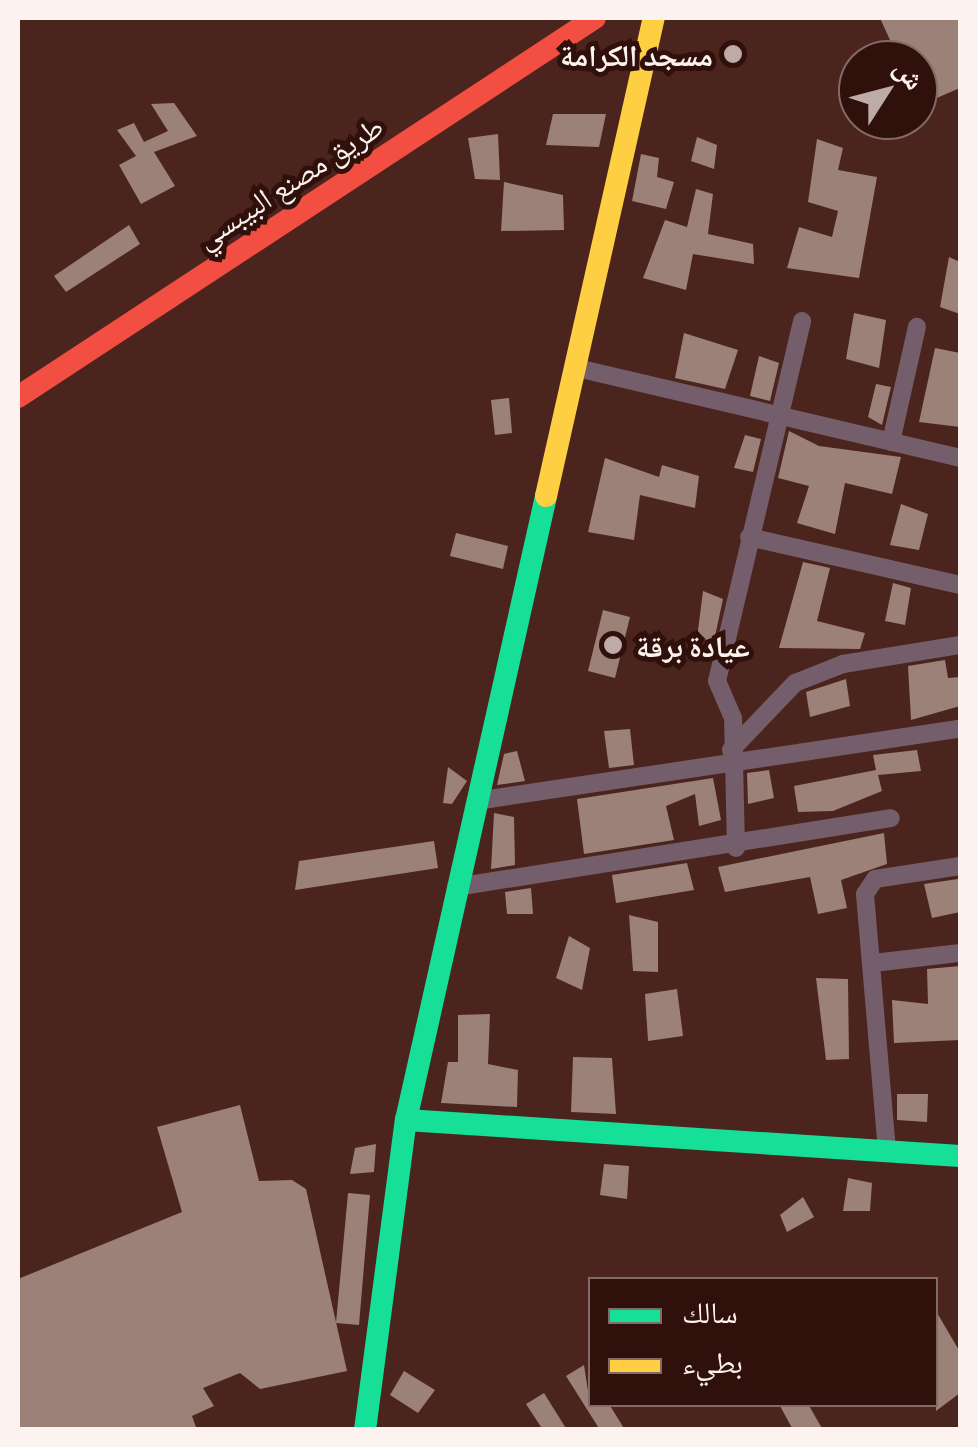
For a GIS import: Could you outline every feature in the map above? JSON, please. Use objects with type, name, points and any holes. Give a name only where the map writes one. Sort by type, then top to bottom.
[{"type":"street","name":"طريق مصنع البيبسي","points":[[18,397],[595,18]]},
{"type":"street","points":[[365,1430],[406,1120],[654,18]]},
{"type":"street","points":[[736,848],[730,757],[732,709],[718,682],[802,321]]},
{"type":"street","points":[[891,442],[917,327]]},
{"type":"street","points":[[577,368],[960,458]]},
{"type":"street","points":[[749,537],[960,585]]},
{"type":"street","points":[[730,757],[795,683],[843,664],[960,645]]},
{"type":"street","points":[[476,801],[730,757],[960,729]]},
{"type":"street","points":[[456,887],[736,848],[891,818]]},
{"type":"street","points":[[887,1151],[871,882],[960,866]]},
{"type":"street","points":[[873,963],[960,953]]},
{"type":"street","points":[[406,1120],[960,1156]]},
{"type":"building","points":[[880,18],[960,18],[960,88],[938,97],[938,40],[890,40]]},
{"type":"building","points":[[174,103],[197,136],[154,152],[175,186],[141,204],[119,165],[136,156],[117,130],[134,123],[144,142],[168,131],[151,104]]},
{"type":"building","points":[[553,114],[606,114],[599,147],[546,145]]},
{"type":"building","points":[[498,134],[500,180],[475,179],[468,138]]},
{"type":"building","points":[[697,137],[717,145],[714,169],[691,161]]},
{"type":"building","points":[[817,139],[843,148],[838,170],[877,177],[859,278],[787,268],[799,227],[832,237],[838,211],[808,202]]},
{"type":"building","points":[[641,154],[659,158],[657,177],[674,182],[666,209],[632,201]]},
{"type":"building","points":[[504,182],[563,195],[564,230],[501,231]]},
{"type":"building","points":[[696,189],[713,194],[708,234],[753,244],[754,264],[693,254],[686,290],[643,278],[665,220],[687,227]]},
{"type":"building","points":[[129,225],[140,244],[66,292],[54,276]]},
{"type":"building","points":[[949,257],[960,262],[960,314],[940,307]]},
{"type":"building","points":[[854,313],[886,320],[879,368],[846,359]]},
{"type":"building","points":[[684,333],[738,350],[725,389],[675,378]]},
{"type":"building","points":[[935,348],[960,353],[960,427],[919,422]]},
{"type":"building","points":[[759,356],[779,363],[770,401],[750,396]]},
{"type":"building","points":[[876,384],[891,387],[882,425],[868,417]]},
{"type":"building","points":[[509,398],[512,433],[495,435],[491,400]]},
{"type":"building","points":[[789,431],[819,446],[901,457],[892,494],[845,483],[835,534],[797,523],[809,486],[778,478]]},
{"type":"building","points":[[745,435],[761,439],[753,472],[734,468]]},
{"type":"building","points":[[605,458],[659,477],[662,465],[699,476],[695,508],[640,495],[634,540],[588,532]]},
{"type":"building","points":[[901,504],[928,514],[919,550],[890,545]]},
{"type":"building","points":[[456,533],[508,546],[503,569],[450,556]]},
{"type":"building","points":[[803,562],[830,568],[817,621],[865,633],[860,649],[779,648]]},
{"type":"building","points":[[893,583],[911,588],[905,625],[885,621]]},
{"type":"building","points":[[703,591],[723,599],[714,641],[697,638]]},
{"type":"building","points":[[603,610],[630,617],[615,678],[588,671]]},
{"type":"building","points":[[945,660],[948,678],[960,677],[960,706],[911,720],[908,666]]},
{"type":"building","points":[[846,679],[850,706],[810,717],[806,692]]},
{"type":"building","points":[[630,729],[634,765],[609,768],[604,731]]},
{"type":"building","points":[[917,750],[921,771],[878,775],[882,791],[833,811],[798,812],[794,786],[876,770],[873,755]]},
{"type":"building","points":[[517,751],[525,781],[497,785],[504,754]]},
{"type":"building","points":[[448,767],[467,781],[452,804],[443,803]]},
{"type":"building","points":[[769,770],[774,798],[748,804],[747,773]]},
{"type":"building","points":[[713,778],[721,820],[699,826],[695,794],[666,806],[674,840],[584,854],[577,799]]},
{"type":"building","points":[[494,813],[514,817],[515,865],[491,869]]},
{"type":"building","points":[[884,833],[887,864],[841,880],[847,908],[818,914],[810,877],[725,892],[718,867]]},
{"type":"building","points":[[434,841],[438,868],[295,890],[299,861]]},
{"type":"building","points":[[687,863],[694,890],[616,903],[612,875]]},
{"type":"building","points":[[958,879],[960,912],[932,918],[924,884]]},
{"type":"building","points":[[531,888],[533,914],[507,914],[505,892]]},
{"type":"building","points":[[629,915],[658,922],[658,972],[633,971]]},
{"type":"building","points":[[569,936],[590,948],[582,990],[556,978]]},
{"type":"building","points":[[960,966],[960,1040],[894,1043],[892,1000],[928,1004],[927,969]]},
{"type":"building","points":[[816,978],[848,979],[849,1059],[826,1060]]},
{"type":"building","points":[[677,989],[683,1036],[648,1041],[645,994]]},
{"type":"building","points":[[490,1014],[488,1064],[518,1070],[517,1107],[441,1103],[448,1062],[458,1062],[458,1015]]},
{"type":"building","points":[[573,1057],[612,1058],[616,1114],[571,1112]]},
{"type":"building","points":[[897,1094],[928,1094],[927,1122],[897,1120]]},
{"type":"building","points":[[240,1105],[259,1181],[292,1180],[306,1189],[347,1371],[260,1389],[240,1373],[203,1388],[214,1406],[192,1416],[197,1430],[18,1430],[18,1279],[182,1212],[157,1127]]},
{"type":"building","points":[[376,1144],[374,1172],[350,1174],[355,1148]]},
{"type":"building","points":[[604,1164],[629,1166],[627,1199],[600,1195]]},
{"type":"building","points":[[848,1178],[872,1183],[870,1211],[843,1211]]},
{"type":"building","points":[[348,1193],[370,1195],[359,1325],[336,1323]]},
{"type":"building","points":[[803,1197],[814,1217],[787,1232],[780,1215]]},
{"type":"building","points":[[938,1314],[960,1352],[960,1393],[936,1411]]},
{"type":"building","points":[[584,1365],[588,1407],[611,1407],[625,1430],[600,1430],[566,1376]]},
{"type":"building","points":[[404,1371],[435,1390],[418,1413],[390,1395]]},
{"type":"building","points":[[544,1393],[567,1430],[543,1430],[526,1404]]},
{"type":"building","points":[[781,1407],[810,1407],[823,1430],[793,1430]]},
{"type":"traffic: fast","points":[[365,1430],[406,1120],[546,496]]},
{"type":"traffic: fast","points":[[406,1120],[960,1156]]},
{"type":"traffic: slow","points":[[546,496],[654,18]]},
{"type":"traffic: jam","points":[[18,397],[595,18]]},
{"type":"place","name":"مسجد الكرامة","points":[[733,54]]},
{"type":"place","name":"عيادة برقة","points":[[613,645]]}]
